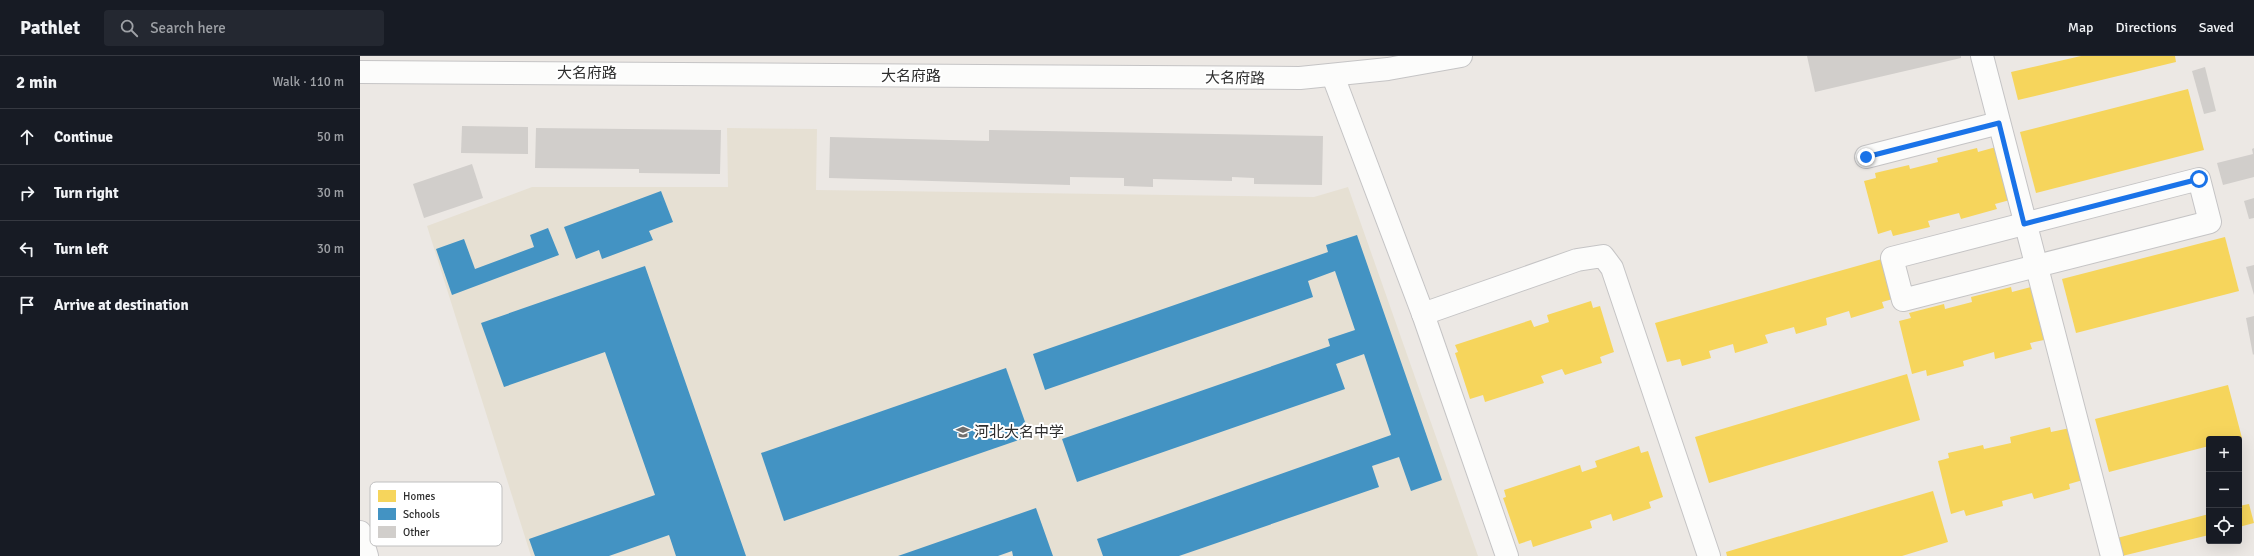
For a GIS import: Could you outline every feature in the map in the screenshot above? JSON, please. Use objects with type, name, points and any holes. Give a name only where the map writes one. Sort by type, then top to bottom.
[{"type":"street","name":"大名府路","points":[[360,72],[1300,78],[1333,76],[1388,69],[1461,56]]},
{"type":"street","points":[[1982,56],[2024,224],[2112,556]]},
{"type":"street","points":[[1333,76],[1423,314],[1507,556]]},
{"type":"street","points":[[1866,157],[1999,123]]},
{"type":"street","points":[[2199,179],[2210,222],[2035,266],[1902,300],[1892,258],[2199,179]]},
{"type":"street","points":[[1423,314],[1577,260],[1603,256],[1612,268],[1709,556]]},
{"type":"street","points":[[360,532],[367,556]]},
{"type":"shaded area","name":"河北大名中学","points":[[727,128],[817,129],[816,190],[1314,197],[1348,187],[1478,556],[531,556],[427,226],[532,187],[728,187]]},
{"type":"building: Homes","points":[[2081,56],[2175,56],[2176,62],[2018,100],[2011,72]]},
{"type":"building: Homes","points":[[2188,89],[2204,150],[2036,193],[2020,132]]},
{"type":"building: Homes","points":[[1996,147],[2010,200],[1995,204],[1997,209],[1961,219],[1959,213],[1928,221],[1930,227],[1893,236],[1891,230],[1878,234],[1864,181],[1876,178],[1875,173],[1909,165],[1910,169],[1938,162],[1937,158],[1977,148],[1978,152]]},
{"type":"building: Homes","points":[[2225,237],[2239,291],[2076,333],[2062,279]]},
{"type":"building: Homes","points":[[1882,259],[1893,299],[1882,302],[1884,308],[1851,318],[1849,311],[1826,318],[1827,325],[1796,334],[1794,327],[1765,335],[1768,343],[1735,353],[1733,344],[1709,351],[1711,358],[1682,366],[1680,359],[1667,362],[1655,323]]},
{"type":"building: Homes","points":[[2011,287],[2012,292],[2031,287],[2044,340],[2030,343],[2032,349],[1995,359],[1994,352],[1963,361],[1964,366],[1927,376],[1926,370],[1912,374],[1899,321],[1911,318],[1909,313],[1944,304],[1945,309],[1972,302],[1971,297]]},
{"type":"building: Homes","points":[[1591,301],[1593,308],[1600,306],[1614,352],[1600,357],[1602,363],[1565,375],[1562,369],[1541,376],[1544,383],[1485,402],[1483,395],[1470,399],[1455,353],[1458,352],[1455,345],[1531,320],[1534,327],[1549,322],[1547,315]]},
{"type":"building: Homes","points":[[1907,374],[1920,420],[1709,483],[1695,437]]},
{"type":"building: Homes","points":[[2228,385],[2241,436],[2206,436],[2206,447],[2109,472],[2095,419]]},
{"type":"building: Homes","points":[[2050,427],[2051,432],[2070,428],[2083,480],[2069,484],[2070,489],[2034,499],[2032,493],[2002,501],[2003,506],[1966,516],[1964,510],[1951,514],[1938,461],[1949,458],[1948,453],[1983,445],[1984,449],[2011,443],[2010,437]]},
{"type":"building: Homes","points":[[1639,446],[1641,453],[1648,451],[1663,497],[1649,502],[1651,508],[1613,521],[1611,514],[1590,521],[1592,528],[1533,547],[1531,540],[1519,544],[1503,498],[1506,497],[1504,490],[1580,465],[1582,472],[1597,467],[1595,461]]},
{"type":"building: Homes","points":[[1933,491],[1948,542],[1902,556],[1727,556],[1726,552]]},
{"type":"building: Homes","points":[[2249,504],[2254,523],[2242,526],[2242,505]]},
{"type":"building: Homes","points":[[2206,515],[2206,536],[2122,556],[2117,538]]},
{"type":"building: Schools","points":[[661,191],[673,222],[649,231],[653,240],[602,259],[599,250],[576,259],[564,227]]},
{"type":"building: Schools","points":[[548,228],[559,255],[452,295],[436,249],[464,239],[475,269],[534,247],[530,235]]},
{"type":"building: Schools","points":[[1357,235],[1442,480],[1411,491],[1399,457],[1372,466],[1379,487],[1179,556],[1103,556],[1097,539],[1391,435],[1364,354],[1336,364],[1345,389],[1077,482],[1062,439],[1330,346],[1328,339],[1355,330],[1335,271],[1308,281],[1313,297],[1045,390],[1033,354],[1328,252],[1326,245]]},
{"type":"building: Schools","points":[[645,266],[746,556],[676,556],[669,535],[609,556],[535,556],[529,539],[655,495],[605,352],[504,387],[481,323]]},
{"type":"building: Schools","points":[[1006,368],[1030,436],[784,521],[761,453]]},
{"type":"building: Schools","points":[[1036,508],[1053,556],[1013,556],[1012,551],[998,556],[898,556]]},
{"type":"building: Other","points":[[1807,56],[1961,56],[1961,58],[1815,92]]},
{"type":"building: Other","points":[[2205,67],[2216,111],[2204,114],[2192,71]]},
{"type":"building: Other","points":[[462,126],[528,127],[528,154],[461,153]]},
{"type":"building: Other","points":[[536,128],[721,130],[720,174],[639,173],[639,169],[535,168]]},
{"type":"building: Other","points":[[989,130],[1323,136],[1322,185],[1254,184],[1254,178],[1232,177],[1232,181],[1153,179],[1153,187],[1124,186],[1124,178],[1070,177],[1070,185],[829,178],[830,137],[989,141]]},
{"type":"building: Other","points":[[2254,148],[2254,177],[2223,185],[2217,163],[2253,154],[2252,149]]},
{"type":"building: Other","points":[[472,164],[483,198],[424,218],[413,184]]},
{"type":"building: Other","points":[[2254,198],[2254,218],[2249,219],[2244,201]]},
{"type":"building: Other","points":[[2254,265],[2254,295],[2246,267]]},
{"type":"building: Other","points":[[2254,316],[2254,354],[2253,355],[2246,318]]},
{"type":"place","name":"河北大名中学","points":[[963,432]]},
{"type":"route","points":[[1866,157],[1999,123],[2024,224],[2199,179]]}]
